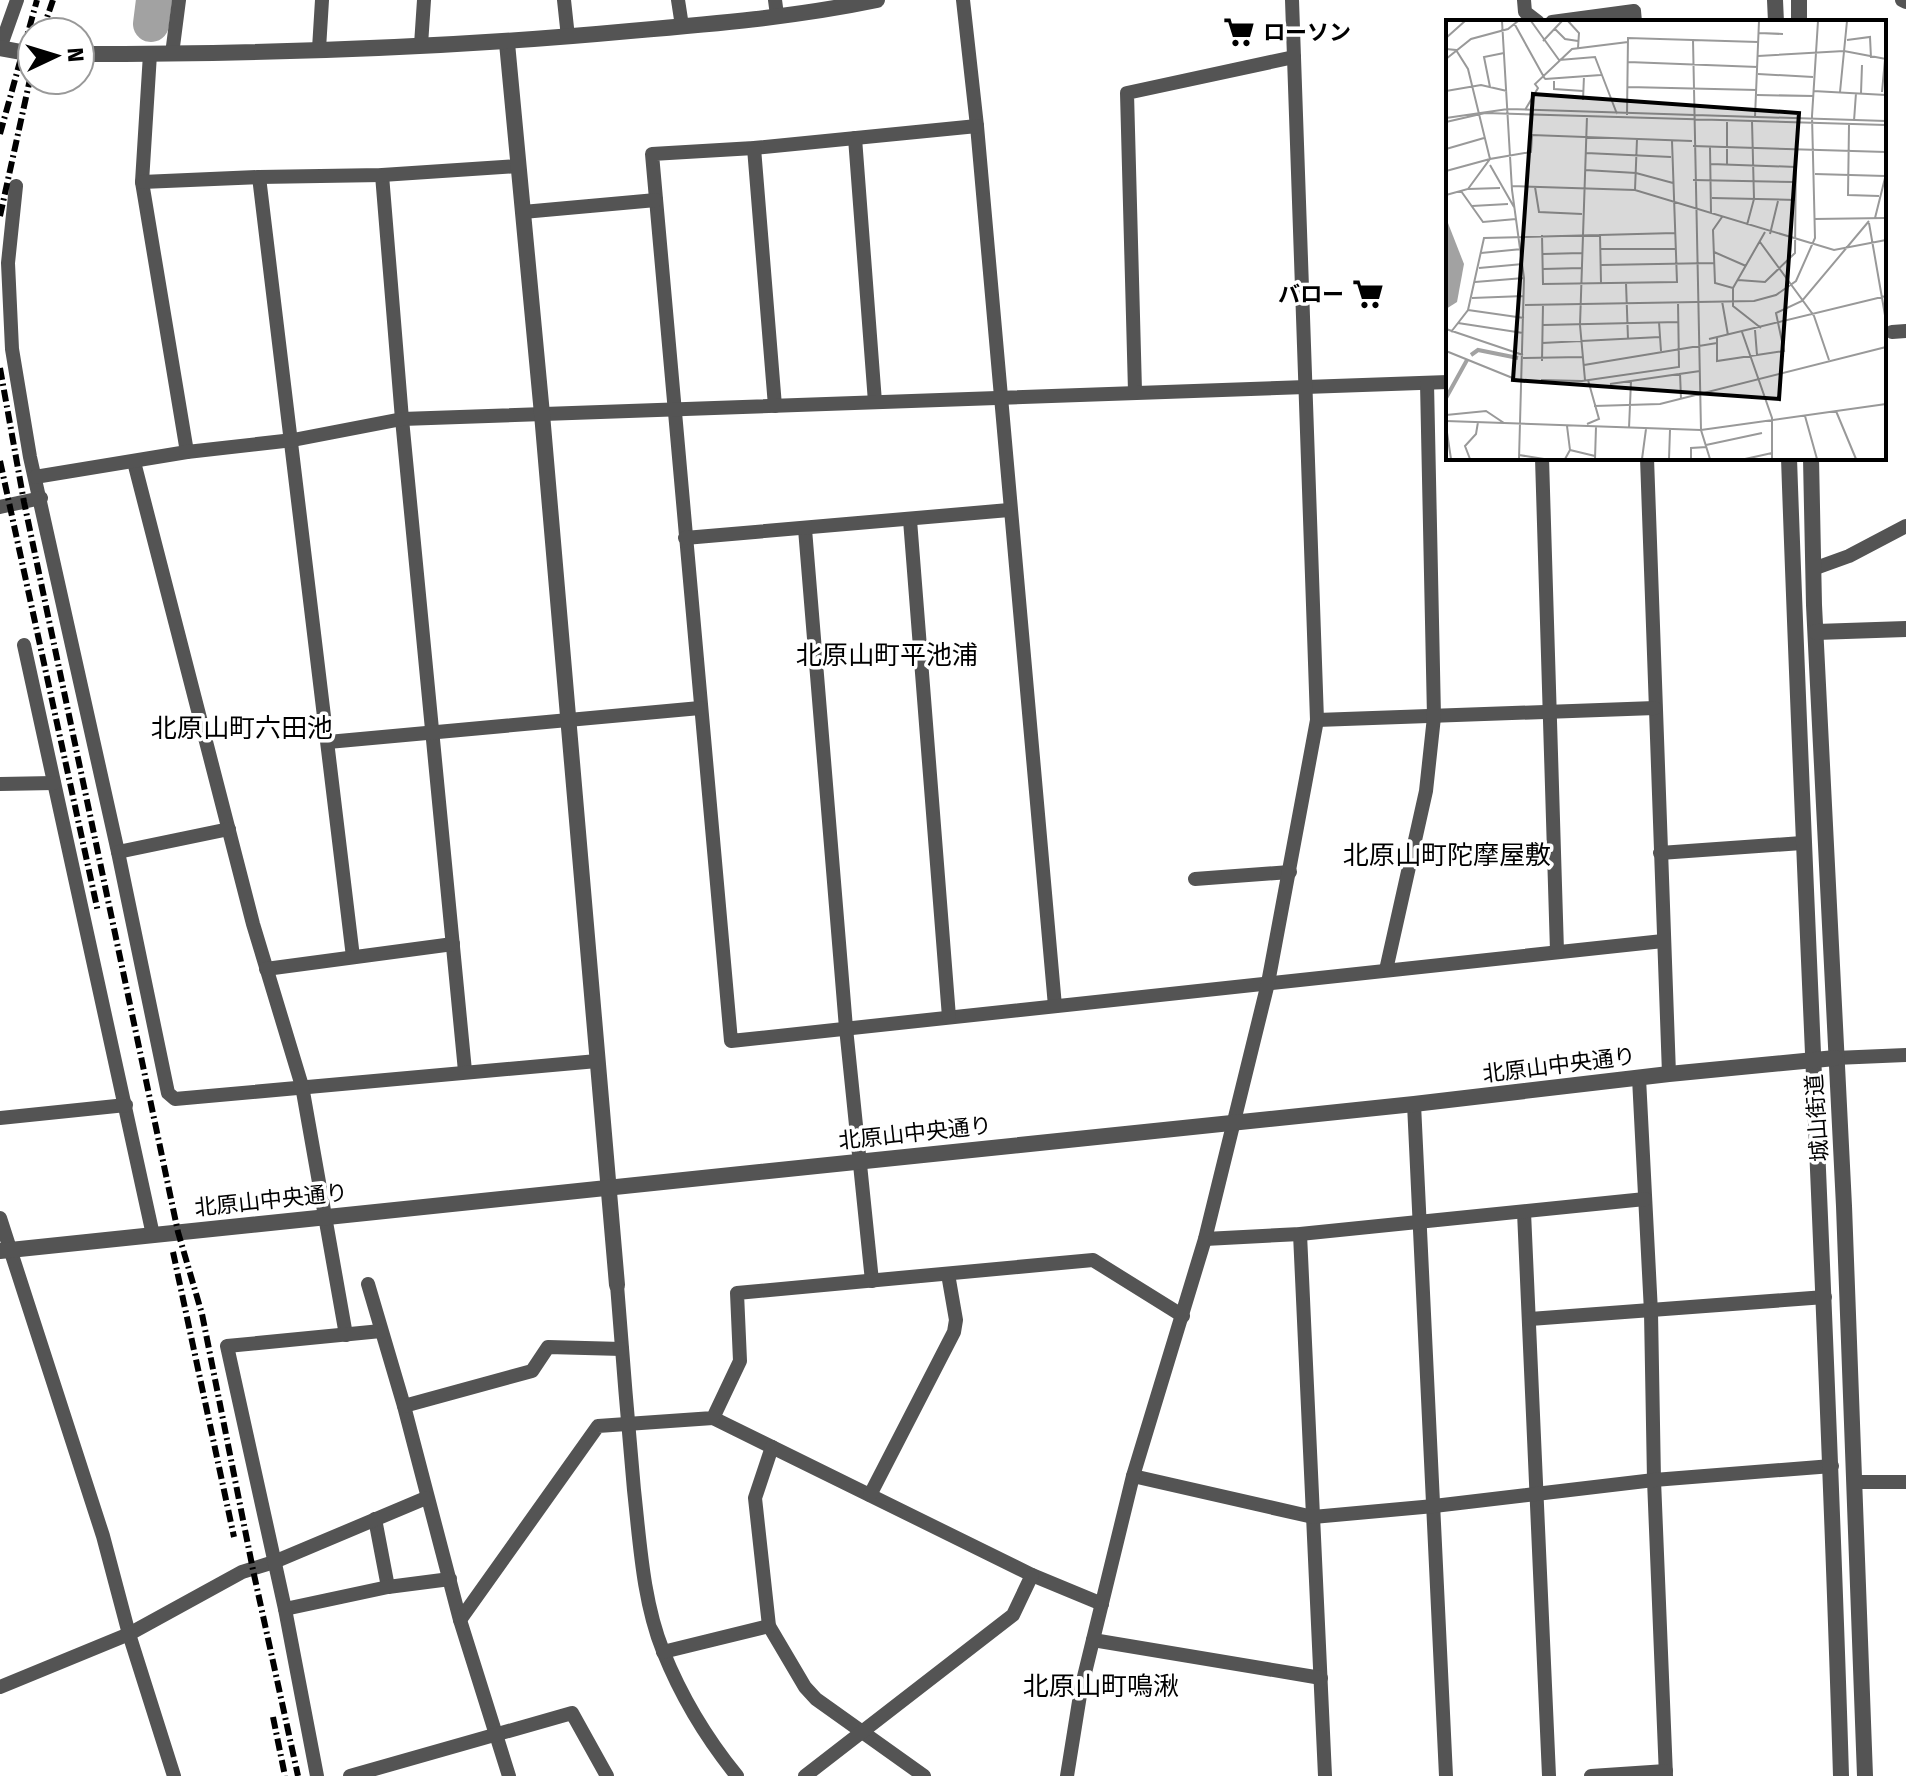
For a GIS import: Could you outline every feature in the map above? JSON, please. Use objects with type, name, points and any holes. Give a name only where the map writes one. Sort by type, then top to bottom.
[{"type":"street","points":[[0,48],[17,0]]},
{"type":"street","points":[[172,54],[179,0]]},
{"type":"street","points":[[319,49],[322,0]]},
{"type":"street","points":[[421,45],[424,0]]},
{"type":"street","points":[[564,0],[568,37]]},
{"type":"street","points":[[678,0],[682,26]]},
{"type":"street","points":[[96,54],[507,43],[682,26],[776,8],[874,0]]},
{"type":"street","points":[[963,0],[977,126],[1055,1006]]},
{"type":"street","points":[[1067,1776],[1081,1689],[1133,1476],[1205,1239],[1268,983],[1317,720],[1292,0]]},
{"type":"street","points":[[1524,0],[1525,12],[1535,20]]},
{"type":"street","points":[[1775,0],[1776,20]]},
{"type":"street","points":[[1567,20],[1634,11],[1635,20]]},
{"type":"street","points":[[507,43],[641,1563],[663,1652],[711,1742],[737,1776]]},
{"type":"street","points":[[150,54],[142,182],[187,452]]},
{"type":"street","points":[[1135,391],[1127,93],[1294,57]]},
{"type":"street","points":[[977,126],[754,148],[652,154],[731,1041],[1663,941]]},
{"type":"street","points":[[855,138],[875,402]]},
{"type":"street","points":[[754,148],[775,406]]},
{"type":"street","points":[[142,182],[382,175],[518,166]]},
{"type":"street","points":[[382,175],[402,419],[465,1071]]},
{"type":"street","points":[[259,177],[353,957]]},
{"type":"street","points":[[16,186],[8,263],[12,349],[35,477],[168,1093],[175,1099],[597,1061]]},
{"type":"street","points":[[523,212],[656,200]]},
{"type":"street","points":[[35,477],[187,452],[293,440],[402,419],[1446,382]]},
{"type":"street","points":[[1386,970],[1426,791],[1434,717],[1427,383]]},
{"type":"street","points":[[1542,460],[1557,951]]},
{"type":"street","points":[[1647,460],[1669,1074]]},
{"type":"street","name":"城山街道","points":[[1789,460],[1802,843],[1832,1466],[1841,1776]]},
{"type":"street","name":"城山街道","points":[[1811,460],[1813,569],[1856,1482],[1865,1776]]},
{"type":"street","points":[[134,462],[266,969],[302,1086],[346,1335]]},
{"type":"street","points":[[0,507],[41,498]]},
{"type":"street","points":[[685,538],[1009,510]]},
{"type":"street","points":[[910,520],[949,1017]]},
{"type":"street","points":[[1813,569],[1849,556],[1906,526]]},
{"type":"street","points":[[805,529],[846,1028],[872,1281]]},
{"type":"street","points":[[1816,632],[1906,629]]},
{"type":"street","points":[[24,645],[153,1235]]},
{"type":"street","points":[[328,742],[700,708]]},
{"type":"street","points":[[1317,720],[1655,708]]},
{"type":"street","points":[[0,784],[54,783]]},
{"type":"street","points":[[118,852],[229,829]]},
{"type":"street","points":[[1660,853],[1802,843]]},
{"type":"street","points":[[1195,879],[1290,872]]},
{"type":"street","points":[[266,969],[453,944]]},
{"type":"street","points":[[1835,1058],[1906,1055]]},
{"type":"street","name":"北原山中央通り","points":[[4,1251],[1835,1058]]},
{"type":"street","points":[[1591,1776],[1666,1774],[1654,1480],[1651,1312],[1639,1078]]},
{"type":"street","points":[[1414,1104],[1446,1776]]},
{"type":"street","points":[[0,1118],[126,1105]]},
{"type":"street","points":[[1205,1239],[1300,1234],[1645,1199]]},
{"type":"street","points":[[1524,1212],[1549,1776]]},
{"type":"street","points":[[0,1218],[4,1251],[103,1536],[129,1634],[174,1776]]},
{"type":"street","points":[[1300,1234],[1325,1776]]},
{"type":"street","points":[[713,1418],[740,1361],[737,1293],[1093,1260],[1183,1316]]},
{"type":"street","points":[[870,1495],[954,1332],[956,1320],[948,1274]]},
{"type":"street","points":[[368,1284],[404,1406],[460,1620],[509,1776]]},
{"type":"street","points":[[1530,1319],[1825,1297]]},
{"type":"street","points":[[317,1776],[285,1609],[227,1346],[381,1331]]},
{"type":"street","points":[[404,1406],[532,1371],[548,1347],[622,1349]]},
{"type":"street","points":[[460,1620],[598,1426],[713,1418],[1032,1575],[1102,1604]]},
{"type":"street","points":[[772,1447],[755,1498],[769,1626],[805,1687],[825,1707],[924,1776]]},
{"type":"street","points":[[1133,1476],[1313,1517],[1654,1480],[1832,1466]]},
{"type":"street","points":[[1856,1482],[1906,1482]]},
{"type":"street","points":[[0,1687],[129,1634],[242,1572],[274,1562],[426,1498]]},
{"type":"street","points":[[375,1519],[388,1587]]},
{"type":"street","points":[[805,1776],[1013,1615],[1032,1575]]},
{"type":"street","points":[[285,1609],[388,1587],[450,1579]]},
{"type":"street","points":[[663,1652],[769,1626]]},
{"type":"street","points":[[1093,1640],[1321,1678]]},
{"type":"street","points":[[350,1776],[572,1713],[607,1776]]},
{"type":"waterway","points":[[151,24],[154,0]]},
{"type":"railway","points":[[0,134],[37,0]]},
{"type":"railway","points":[[48,16],[53,0]]},
{"type":"railway","points":[[0,216],[26,96]]},
{"type":"railway","points":[[0,368],[24,502],[178,1232],[202,1314],[298,1776]]},
{"type":"railway","points":[[0,461],[98,912]]},
{"type":"railway","points":[[173,1252],[234,1537]]},
{"type":"railway","points":[[273,1717],[285,1776]]},
{"type":"place","name":"ローソン","points":[[1239,32]]},
{"type":"place","name":"バロー","points":[[1368,294]]},
{"type":"district","name":"北原山町平池浦","points":[[887,655]]},
{"type":"district","name":"北原山町六田池","points":[[242,728]]},
{"type":"district","name":"北原山町陀摩屋敷","points":[[1447,855]]},
{"type":"district","name":"北原山町鳴湫","points":[[1101,1686]]}]
